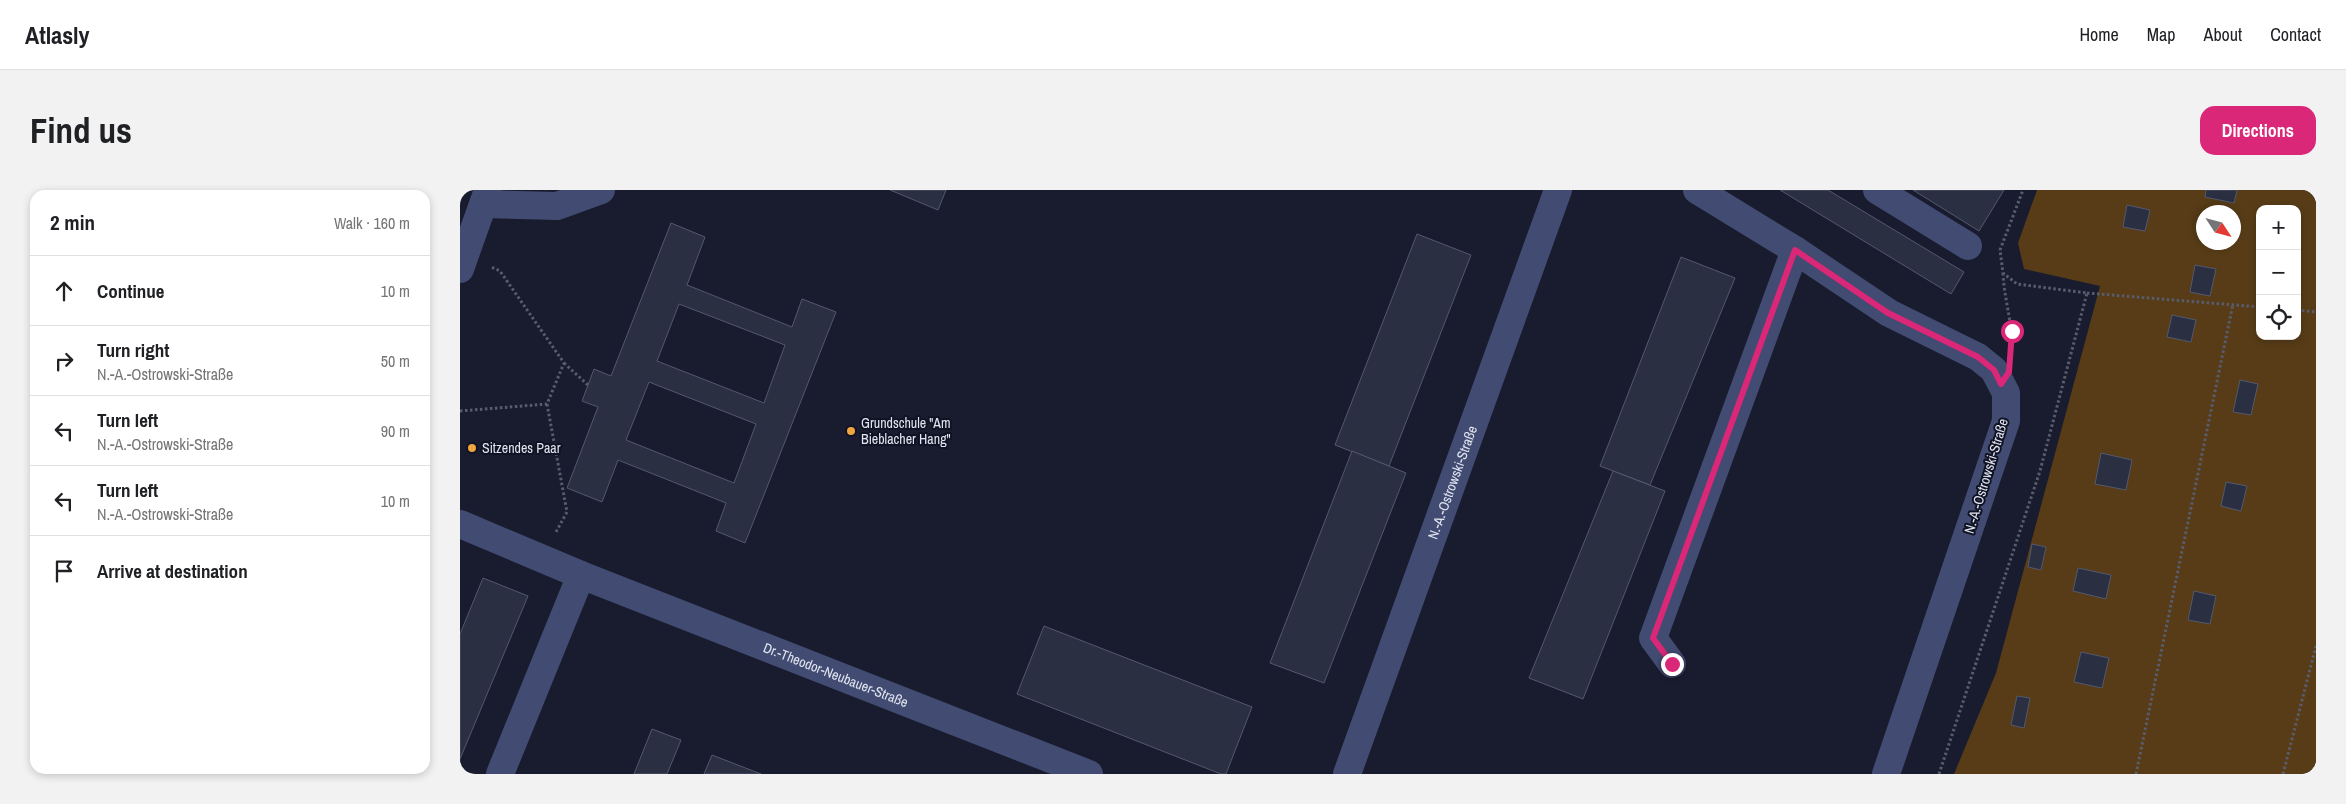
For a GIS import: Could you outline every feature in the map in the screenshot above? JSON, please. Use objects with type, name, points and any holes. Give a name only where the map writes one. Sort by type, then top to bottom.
[{"type":"street","points":[[462,262],[486,197],[557,206],[601,190]]},
{"type":"street","name":"N.-A.-Ostrowski-Straße","points":[[1347,774],[1558,190]]},
{"type":"street","name":"N.-A.-Ostrowski-Straße","points":[[1697,190],[1795,250],[1888,313],[1978,357],[1994,370],[2006,393],[2006,421],[1886,774]]},
{"type":"street","points":[[1877,190],[1968,246]]},
{"type":"street","points":[[1672,664],[1653,638],[1795,250]]},
{"type":"street","name":"Dr.-Theodor-Neubauer-Straße","points":[[460,524],[581,575],[1090,774]]},
{"type":"street","points":[[500,774],[581,575]]},
{"type":"path","points":[[462,262],[500,271],[564,363],[588,385]]},
{"type":"path","points":[[2001,384],[2009,372],[2012,346],[2012,331],[2004,296],[2003,273]]},
{"type":"path","points":[[2087,293],[2256,306]]},
{"type":"path","points":[[2136,774],[2233,304]]},
{"type":"path","points":[[2301,310],[2316,312]]},
{"type":"path","points":[[541,558],[567,512],[547,404],[564,363]]},
{"type":"path","points":[[460,411],[547,404]]},
{"type":"path","points":[[2283,774],[2316,646]]},
{"type":"shaded area","points":[[2037,190],[2316,190],[2316,774],[1954,774],[1996,673],[2100,286],[2024,269],[2018,243]]},
{"type":"building","points":[[890,190],[946,190],[938,210]]},
{"type":"building","points":[[1780,190],[1828,190],[1964,272],[1951,294]]},
{"type":"building","points":[[1913,190],[2004,190],[1979,231]]},
{"type":"building","points":[[2206,190],[2237,190],[2234,203],[2205,197]]},
{"type":"building","points":[[2127,205],[2150,210],[2145,231],[2123,227]]},
{"type":"building","points":[[671,223],[705,237],[687,285],[792,327],[802,299],[836,312],[745,543],[716,531],[726,503],[618,460],[602,502],[567,488],[598,407],[582,401],[594,369],[611,376]],"holes":[[[679,304],[785,345],[764,403],[657,361]],[[649,382],[756,424],[734,483],[626,440]]]},
{"type":"building","points":[[1417,234],[1471,255],[1389,466],[1335,445]]},
{"type":"building","points":[[1681,257],[1735,278],[1650,485],[1600,466]]},
{"type":"building","points":[[2195,265],[2216,269],[2210,296],[2190,292]]},
{"type":"building","points":[[2172,315],[2196,320],[2191,342],[2167,337]]},
{"type":"building","points":[[2240,380],[2258,384],[2251,415],[2233,412]]},
{"type":"building","points":[[1352,451],[1406,473],[1324,683],[1270,663]]},
{"type":"building","points":[[2101,453],[2132,460],[2126,490],[2095,484]]},
{"type":"building","points":[[1613,471],[1665,491],[1583,699],[1529,678]]},
{"type":"building","points":[[2226,482],[2247,486],[2241,511],[2221,506]]},
{"type":"building","points":[[2032,544],[2046,547],[2041,570],[2028,567]]},
{"type":"building","points":[[2078,568],[2111,575],[2106,599],[2073,591]]},
{"type":"building","points":[[483,578],[528,596],[460,759],[460,634]]},
{"type":"building","points":[[2194,591],[2216,596],[2210,624],[2188,620]]},
{"type":"building","points":[[1044,626],[1252,707],[1226,774],[1221,774],[1017,694]]},
{"type":"building","points":[[2081,652],[2109,658],[2102,688],[2074,682]]},
{"type":"building","points":[[2017,696],[2030,698],[2024,728],[2011,725]]},
{"type":"building","points":[[652,729],[681,740],[667,774],[634,774]]},
{"type":"building","points":[[712,755],[761,774],[704,774]]},
{"type":"place","name":"Grundschule \"Am Bieblacher Hang\"","points":[[851,431]]},
{"type":"place","name":"Sitzendes Paar","points":[[472,448]]},
{"type":"route","points":[[1672,664],[1653,638],[1795,250],[1888,313],[1978,357],[1994,370],[2001,384],[2009,372],[2012,353],[2012,331]]}]
